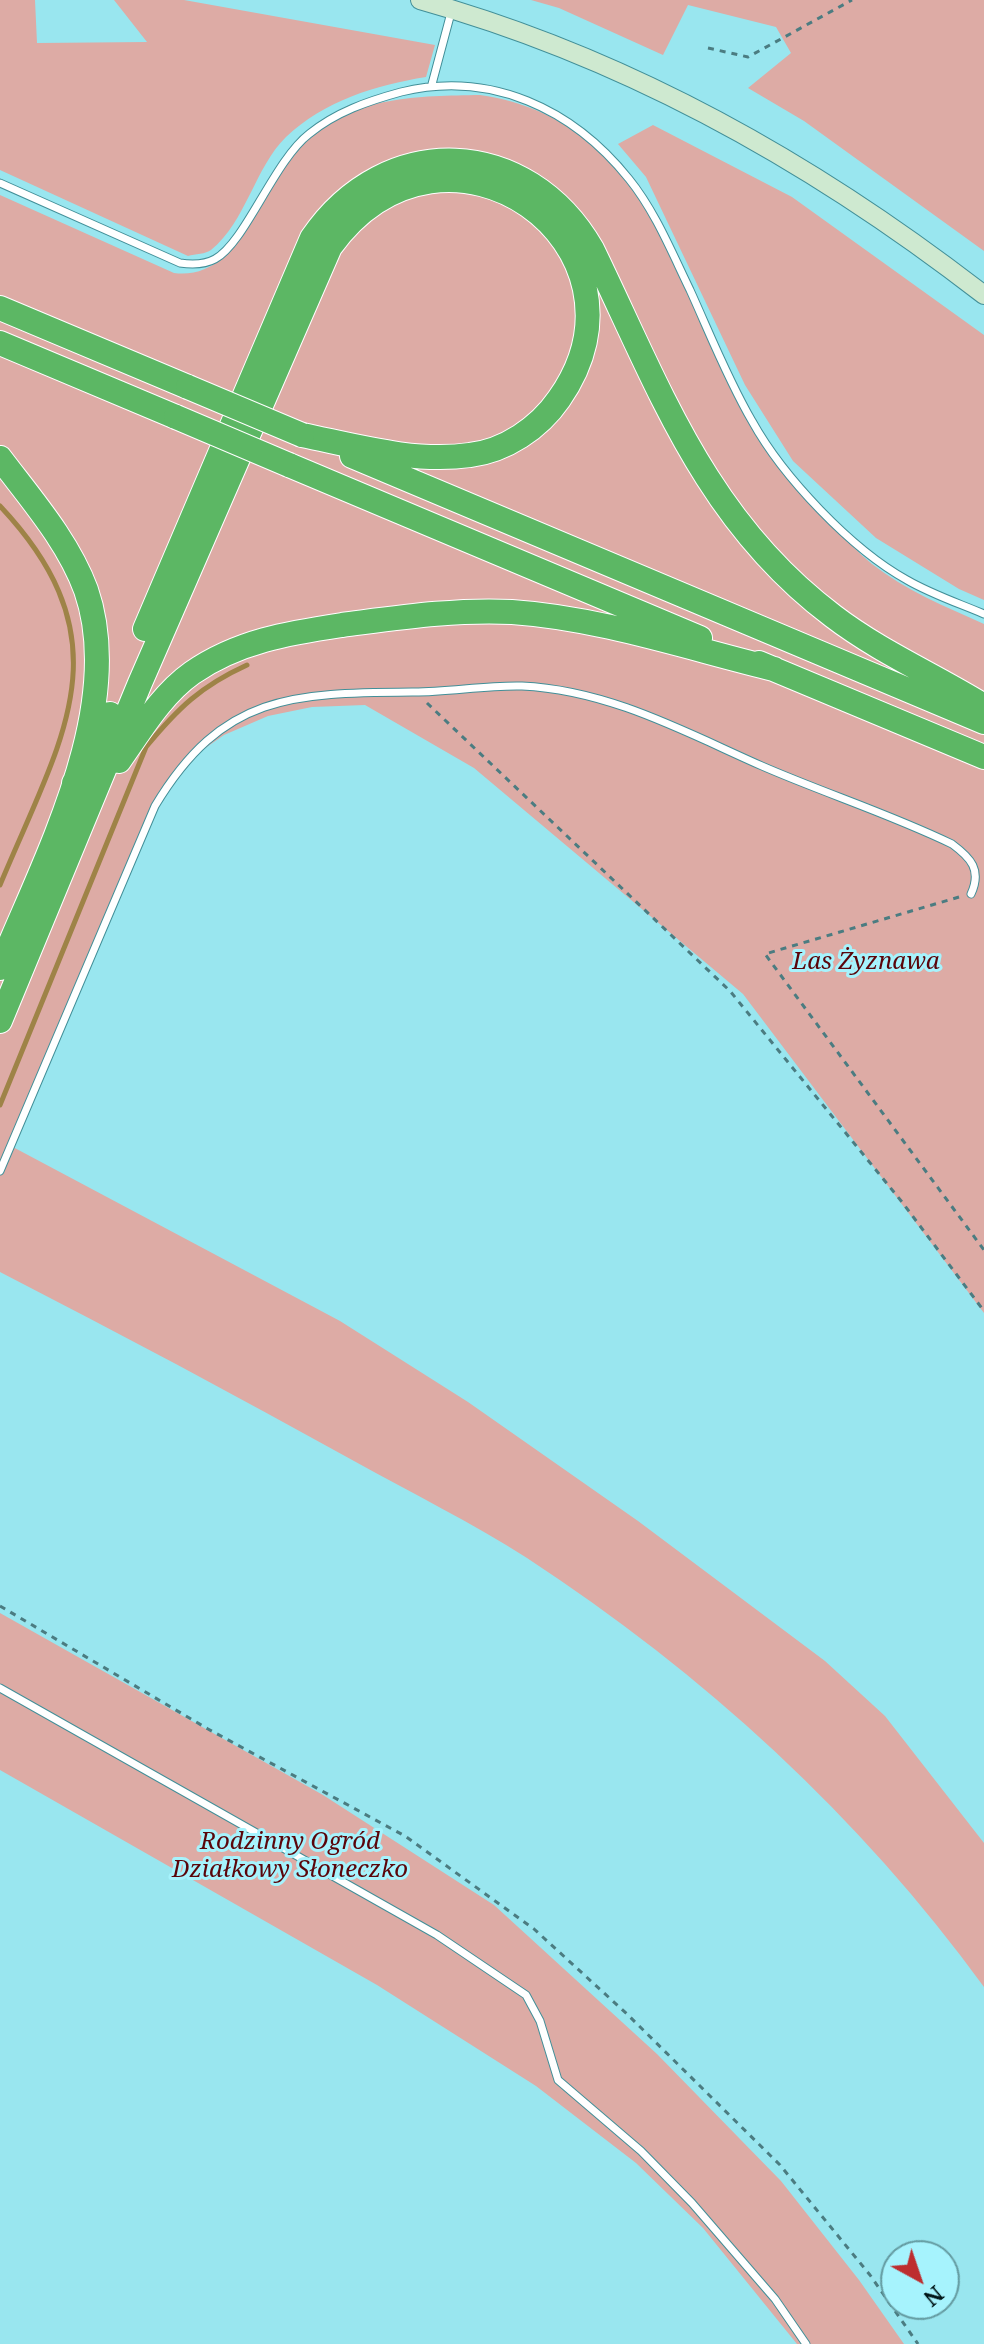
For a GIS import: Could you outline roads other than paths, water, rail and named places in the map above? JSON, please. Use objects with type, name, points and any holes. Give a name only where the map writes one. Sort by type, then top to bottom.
[{"type":"highway","points":[[74,783],[98,743],[312,238],[329,215],[358,189],[392,170],[432,161],[463,161],[506,170],[555,200],[592,249],[685,444],[742,530],[781,572],[833,616],[887,653],[984,706]]},
{"type":"highway","points":[[0,1021],[282,350],[320,264],[339,234],[382,197],[397,189],[434,180],[474,182],[513,195],[548,220],[575,260],[583,281],[587,324],[577,370],[553,409],[537,425],[515,440],[469,456],[387,452],[302,435]]},
{"type":"highway","points":[[0,308],[984,722]]},
{"type":"highway","points":[[0,343],[984,757]]},
{"type":"highway","points":[[0,458],[71,558],[89,602],[97,645],[92,711],[74,783],[0,968]]},
{"type":"highway","points":[[91,805],[159,703],[176,686],[212,660],[255,641],[285,634],[432,614],[510,612],[611,628],[774,669]]},
{"type":"main road","points":[[420,0],[452,9],[629,76],[747,134],[894,226],[984,295]]},
{"type":"lane","points":[[432,84],[452,9]]},
{"type":"lane","points":[[0,183],[180,263],[196,265],[217,258],[231,244],[287,155],[306,135],[330,118],[369,100],[432,84],[479,86],[519,96],[562,116],[595,141],[631,181],[653,218],[751,421],[768,448],[819,506],[869,555],[906,580],[984,614]]},
{"type":"lane","points":[[0,1171],[155,806],[190,755],[230,722],[295,698],[523,686],[646,713],[761,765],[952,844],[970,857],[975,869],[976,882],[971,894]]},
{"type":"lane","points":[[0,1688],[424,1927],[526,1995],[540,2021],[558,2080],[641,2151],[692,2203],[775,2299],[806,2344]]},
{"type":"waterway","points":[[0,506],[40,556],[63,602],[73,647],[71,692],[61,737],[0,885]]},
{"type":"waterway","points":[[0,1105],[146,747],[191,699],[216,681],[247,665]]},
{"type":"park label","name":"Las Żyznawa","points":[[866,962]]},
{"type":"park label","name":"Rodzinny Ogród Działkowy Słoneczko","points":[[290,1856]]}]
